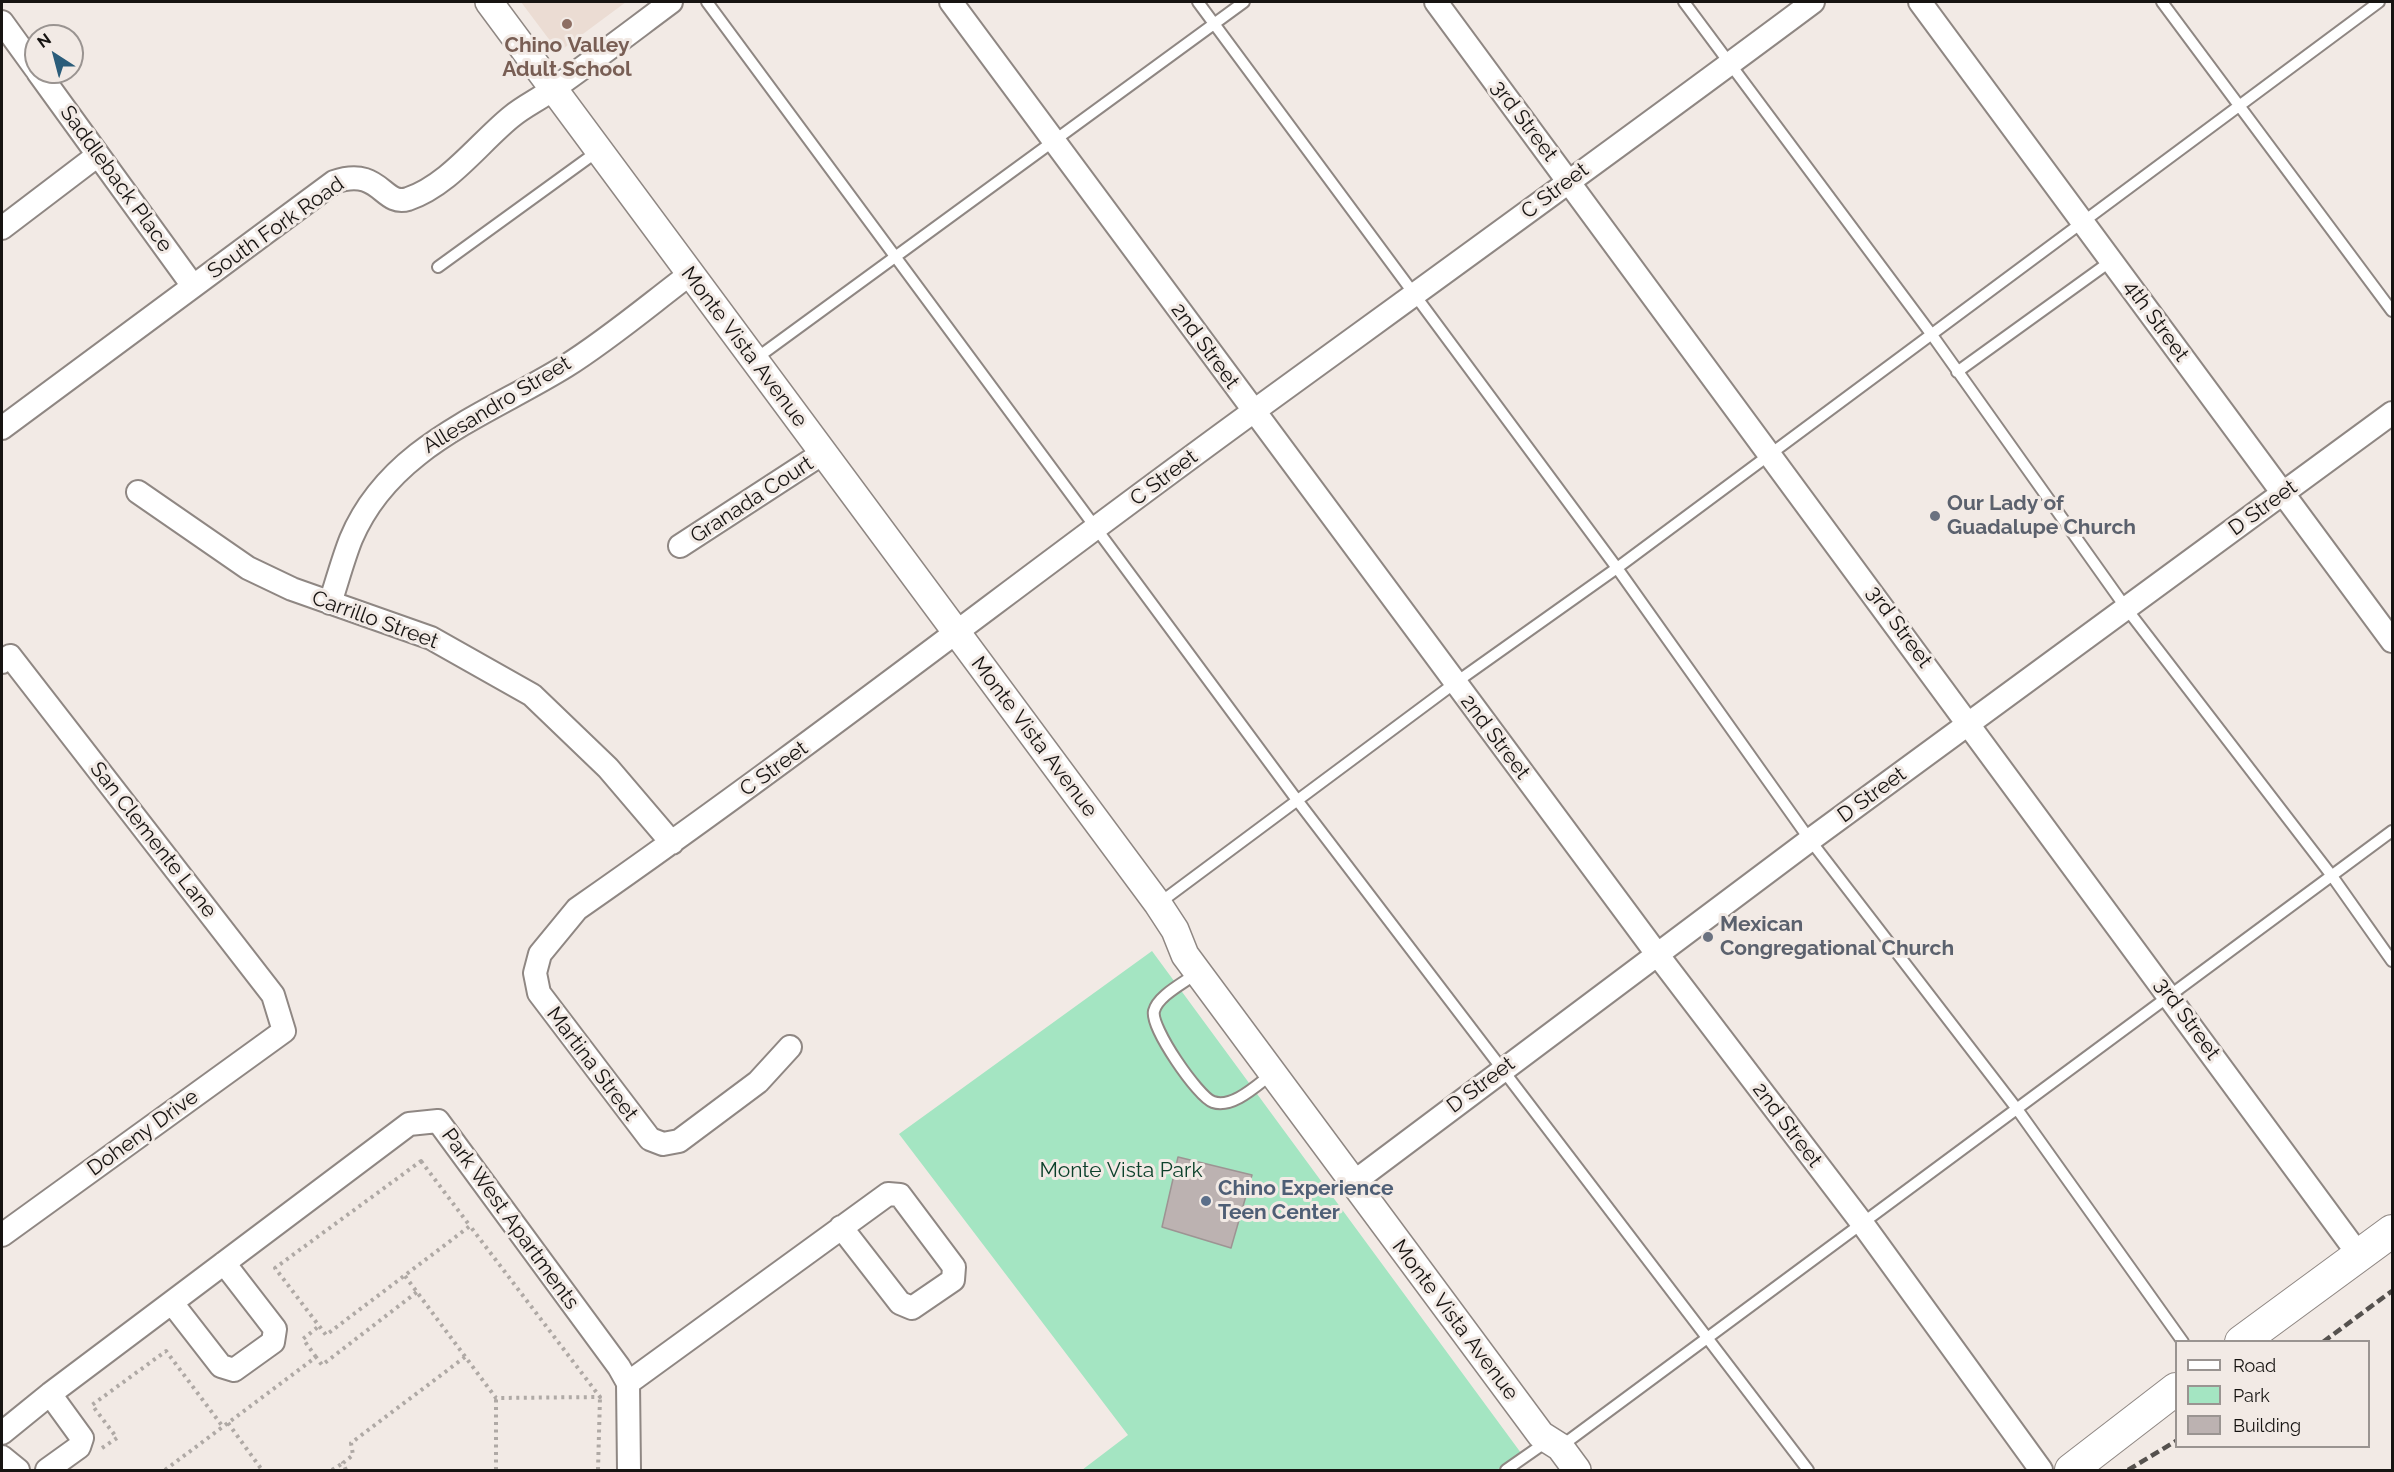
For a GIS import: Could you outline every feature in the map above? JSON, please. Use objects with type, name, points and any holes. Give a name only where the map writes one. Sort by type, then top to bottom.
[{"type":"main road","points":[[2242,1340],[2392,1231]]},
{"type":"main road","points":[[2071,1470],[2175,1390]]},
{"type":"street","name":"Monte Vista Avenue","points":[[489,2],[1158,904],[1175,930],[1185,955],[1541,1435],[1554,1443],[1577,1470]]},
{"type":"street","points":[[553,89],[671,2]]},
{"type":"street","name":"2nd Street","points":[[951,2],[1657,954],[1863,1223],[2041,1470]]},
{"type":"street","name":"3rd Street","points":[[1436,2],[1771,453],[2360,1255]]},
{"type":"street","name":"C Street","points":[[535,973],[540,954],[577,909],[672,843],[957,634],[1253,411],[1416,296],[1569,180],[1813,2]]},
{"type":"street","name":"4th Street","points":[[1920,2],[2392,641]]},
{"type":"street","name":"Saddleback Place","points":[[2,22],[24,53]]},
{"type":"street","name":"Saddleback Place","points":[[46,84],[193,286]]},
{"type":"street","name":"South Fork Road","points":[[2,428],[334,182],[350,177],[366,178],[395,200],[405,200],[420,194],[475,153],[513,116],[553,89]]},
{"type":"street","points":[[2,228],[98,155]]},
{"type":"street","name":"Allesandro Street","points":[[330,603],[352,538],[369,506],[414,455],[439,436],[567,365],[690,274]]},
{"type":"street","name":"D Street","points":[[1354,1182],[1810,840],[2392,413]]},
{"type":"street","name":"Granada Court","points":[[680,546],[823,453]]},
{"type":"street","name":"Carrillo Street","points":[[138,492],[248,568],[330,603],[431,638],[532,695],[608,768],[672,843]]},
{"type":"street","name":"San Clemente Lane","points":[[6,659],[273,995],[284,1031]]},
{"type":"street","name":"Martina Street","points":[[535,973],[539,993],[650,1139],[663,1144],[679,1141],[758,1082],[790,1047]]},
{"type":"street","name":"Doheny Drive","points":[[2,1235],[284,1031]]},
{"type":"street","name":"Park West Apartments","points":[[2,1433],[50,1394],[409,1124],[438,1121],[619,1367],[628,1383]]},
{"type":"street","points":[[629,1470],[628,1383],[841,1227],[888,1194],[900,1195],[954,1266],[953,1280],[912,1308],[900,1303],[841,1227]]},
{"type":"street","points":[[172,1303],[221,1366],[234,1370],[273,1342],[275,1329],[224,1263]]},
{"type":"street","points":[[47,1470],[79,1447],[82,1438],[50,1394]]},
{"type":"street","points":[[2,1457],[18,1470]]},
{"type":"lane","points":[[707,2],[1098,527],[1297,800],[1808,1470]]},
{"type":"lane","points":[[1197,2],[1617,568],[1810,840],[2017,1109],[2182,1340]]},
{"type":"lane","points":[[754,360],[897,257],[1053,139],[1244,2]]},
{"type":"lane","points":[[1684,2],[1932,335],[2126,608],[2332,876],[2392,962]]},
{"type":"lane","points":[[2162,2],[2392,311]]},
{"type":"lane","points":[[1158,904],[1455,683],[1617,568],[1932,335],[2082,220],[2241,106],[2379,2]]},
{"type":"lane","points":[[438,267],[599,151]]},
{"type":"lane","points":[[1957,372],[2111,261]]},
{"type":"lane","points":[[1506,1470],[1554,1443],[1708,1337],[2392,831]]},
{"type":"lane","points":[[1199,972],[1161,1000],[1154,1011],[1155,1025],[1161,1037],[1202,1093],[1212,1102],[1228,1102],[1273,1072]]},
{"type":"path","points":[[470,1226],[326,1335],[275,1268],[421,1161],[600,1397],[598,1470]]},
{"type":"path","points":[[405,1276],[496,1398],[496,1470]]},
{"type":"path","points":[[319,1326],[303,1339],[322,1365],[417,1292]]},
{"type":"path","points":[[99,1451],[117,1438],[92,1405],[166,1351],[223,1427]]},
{"type":"path","points":[[165,1470],[316,1357]]},
{"type":"path","points":[[332,1470],[353,1455],[351,1443],[465,1357]]},
{"type":"path","points":[[496,1398],[600,1397]]},
{"type":"path","points":[[228,1423],[262,1470]]},
{"type":"path","points":[[343,1463],[345,1470]]},
{"type":"shaded area","name":"Chino Valley Adult School","points":[[521,2],[626,2],[564,48],[554,46]]},
{"type":"green space","name":"Monte Vista Park","points":[[1152,951],[1521,1453],[1497,1470],[1082,1470],[1128,1435],[899,1134]]},
{"type":"building","name":"Chino Experience Teen Center","points":[[1178,1157],[1252,1175],[1231,1248],[1162,1227]]},
{"type":"railway","points":[[2326,1340],[2392,1291]]},
{"type":"railway","points":[[2128,1470],[2175,1442]]},
{"type":"place","name":"Chino Valley Adult School","points":[[567,24]]},
{"type":"place","name":"Our Lady of Guadalupe Church","points":[[1935,516]]},
{"type":"place","name":"Mexican Congregational Church","points":[[1708,937]]},
{"type":"place","name":"Chino Experience Teen Center","points":[[1206,1201]]}]
